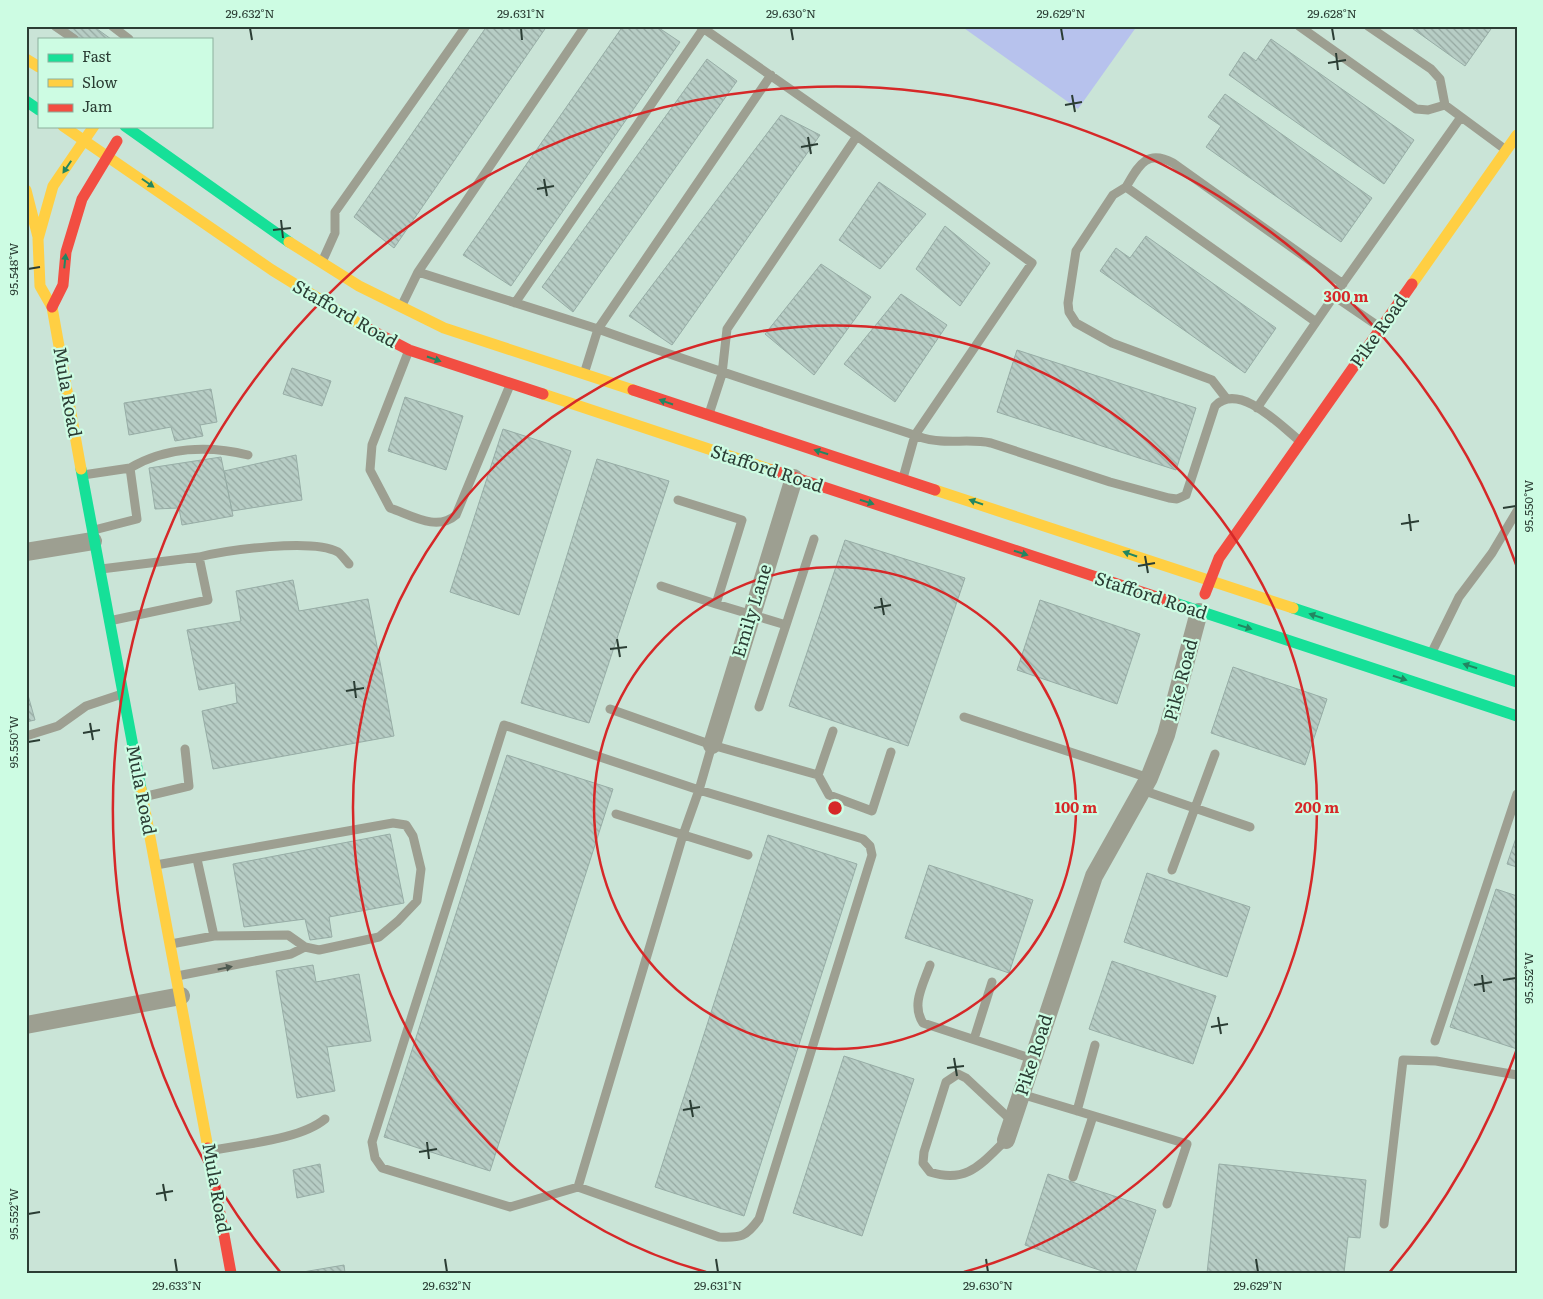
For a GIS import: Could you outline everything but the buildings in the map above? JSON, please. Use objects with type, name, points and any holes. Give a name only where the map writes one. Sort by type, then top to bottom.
[{"type":"main road","points":[[26,58],[38,66]]},
{"type":"main road","points":[[26,101],[38,109]]},
{"type":"main road","name":"Stafford Road","points":[[66,128],[108,155],[322,304],[371,332],[409,350],[794,478],[894,502],[1199,612],[1517,716]]},
{"type":"main road","name":"Mula Road","points":[[93,128],[53,186],[38,239],[40,286],[52,307],[92,536],[181,996],[231,1273]]},
{"type":"main road","points":[[52,307],[63,285],[66,252],[82,199],[125,128]]},
{"type":"main road","name":"Stafford Road","points":[[129,128],[321,265],[400,310],[444,328],[580,382],[708,416],[903,478],[1517,682]]},
{"type":"main road","name":"Pike Road","points":[[1199,612],[1209,580],[1219,558],[1517,136]]},
{"type":"main road","points":[[26,190],[38,239]]},
{"type":"main road","points":[[571,405],[580,382]]},
{"type":"main road","points":[[894,502],[903,478]]},
{"type":"street","name":"Emily Lane","points":[[712,745],[794,478]]},
{"type":"street","points":[[26,552],[92,536]]},
{"type":"street","name":"Pike Road","points":[[1006,1140],[1094,876],[1145,784],[1166,735],[1199,612]]},
{"type":"street","points":[[26,1025],[181,996]]},
{"type":"lane","points":[[55,26],[73,38]]},
{"type":"lane","points":[[112,26],[128,38]]},
{"type":"lane","points":[[321,265],[335,233],[335,212],[466,26]]},
{"type":"lane","points":[[400,310],[418,272],[585,26]]},
{"type":"lane","points":[[1299,26],[1416,109],[1428,110],[1445,105]]},
{"type":"lane","points":[[1368,26],[1432,69],[1440,80],[1445,105],[1506,150]]},
{"type":"lane","points":[[515,303],[702,27],[857,136],[1032,263],[915,434],[903,478]]},
{"type":"lane","points":[[580,382],[598,329],[771,76]]},
{"type":"lane","points":[[1257,408],[1461,117]]},
{"type":"lane","points":[[708,416],[722,374],[727,329],[857,136]]},
{"type":"lane","points":[[1226,398],[1212,380],[1112,343],[1076,323],[1069,312],[1068,303],[1076,251],[1114,195],[1126,188],[1145,160],[1164,158],[1343,284]]},
{"type":"lane","points":[[1126,188],[1316,322]]},
{"type":"lane","points":[[418,272],[598,329],[722,374],[931,440],[973,440],[991,443],[1110,482],[1177,499],[1186,495],[1215,406],[1226,398],[1240,398],[1257,408],[1301,442]]},
{"type":"lane","points":[[1334,296],[1381,328]]},
{"type":"lane","points":[[409,350],[372,445],[370,470],[390,508],[434,524],[448,522],[456,515],[510,384]]},
{"type":"lane","points":[[81,475],[130,468],[145,459],[192,449],[222,448],[248,455]]},
{"type":"lane","points":[[92,536],[136,519],[130,468]]},
{"type":"lane","points":[[678,500],[742,520],[716,604]]},
{"type":"lane","points":[[1431,654],[1459,597],[1492,554],[1517,511]]},
{"type":"lane","points":[[759,707],[814,539]]},
{"type":"lane","points":[[99,569],[199,557],[226,550],[312,546],[339,552],[349,564]]},
{"type":"lane","points":[[108,621],[208,600],[199,557]]},
{"type":"lane","points":[[660,586],[786,625]]},
{"type":"lane","points":[[26,736],[58,726],[86,706],[123,694]]},
{"type":"lane","points":[[610,709],[712,745],[818,775],[829,795],[872,811],[891,752]]},
{"type":"lane","points":[[964,717],[1145,784],[1194,808],[1250,828]]},
{"type":"lane","points":[[504,725],[699,790],[864,839],[870,846],[872,855],[759,1219],[749,1233],[736,1238],[719,1237],[578,1187],[510,1207],[382,1168],[375,1158],[372,1142],[504,725]]},
{"type":"lane","points":[[818,775],[833,731]]},
{"type":"lane","points":[[578,1187],[683,835],[712,745]]},
{"type":"lane","points":[[142,797],[189,786],[185,749]]},
{"type":"lane","points":[[1172,870],[1216,754]]},
{"type":"lane","points":[[1435,1041],[1517,794]]},
{"type":"lane","points":[[616,814],[748,855]]},
{"type":"lane","points":[[156,866],[394,823],[406,825],[413,836],[421,869],[417,901],[398,921],[379,936],[319,950],[305,947],[288,935],[214,936],[171,944]]},
{"type":"lane","points":[[197,859],[214,936]]},
{"type":"lane","points":[[177,976],[291,954],[305,947]]},
{"type":"lane","points":[[930,965],[917,1003],[917,1014],[923,1023],[1033,1059]]},
{"type":"lane","points":[[974,1039],[992,982]]},
{"type":"lane","points":[[1076,1111],[1095,1045]]},
{"type":"lane","points":[[1384,1224],[1404,1060],[1436,1061],[1517,1075]]},
{"type":"lane","points":[[1006,1140],[977,1168],[956,1177],[930,1172],[923,1163],[924,1152],[946,1082],[958,1074],[966,1078],[1013,1122]]},
{"type":"lane","points":[[1022,1094],[1187,1144],[1167,1204]]},
{"type":"lane","points":[[1073,1177],[1093,1116]]},
{"type":"lane","points":[[209,1151],[298,1133],[314,1128],[325,1119]]},
{"type":"water","points":[[961,26],[1137,26],[1078,109]]},
{"type":"traffic: fast","points":[[26,101],[38,109]]},
{"type":"traffic: fast","points":[[128,128],[289,242]]},
{"type":"traffic: fast","points":[[81,469],[141,789]]},
{"type":"traffic: fast","points":[[1175,603],[1517,716]]},
{"type":"traffic: fast","points":[[1293,608],[1517,682]]},
{"type":"traffic: slow","points":[[26,59],[38,66]]},
{"type":"traffic: slow","points":[[66,128],[272,270],[363,326]]},
{"type":"traffic: slow","points":[[81,469],[52,307],[40,286],[38,239],[53,186],[93,128]]},
{"type":"traffic: slow","points":[[1412,284],[1517,135]]},
{"type":"traffic: slow","points":[[26,190],[38,237]]},
{"type":"traffic: slow","points":[[289,242],[359,286],[444,328],[633,390]]},
{"type":"traffic: slow","points":[[543,394],[772,470]]},
{"type":"traffic: slow","points":[[935,490],[1293,608]]},
{"type":"traffic: slow","points":[[141,789],[208,1148]]},
{"type":"traffic: jam","points":[[52,307],[63,285],[66,252],[82,199],[117,141]]},
{"type":"traffic: jam","points":[[1205,594],[1219,558],[1412,284]]},
{"type":"traffic: jam","points":[[363,326],[409,350],[543,394]]},
{"type":"traffic: jam","points":[[633,390],[935,490]]},
{"type":"traffic: jam","points":[[772,470],[1175,603]]},
{"type":"traffic: jam","points":[[208,1148],[231,1273]]}]
